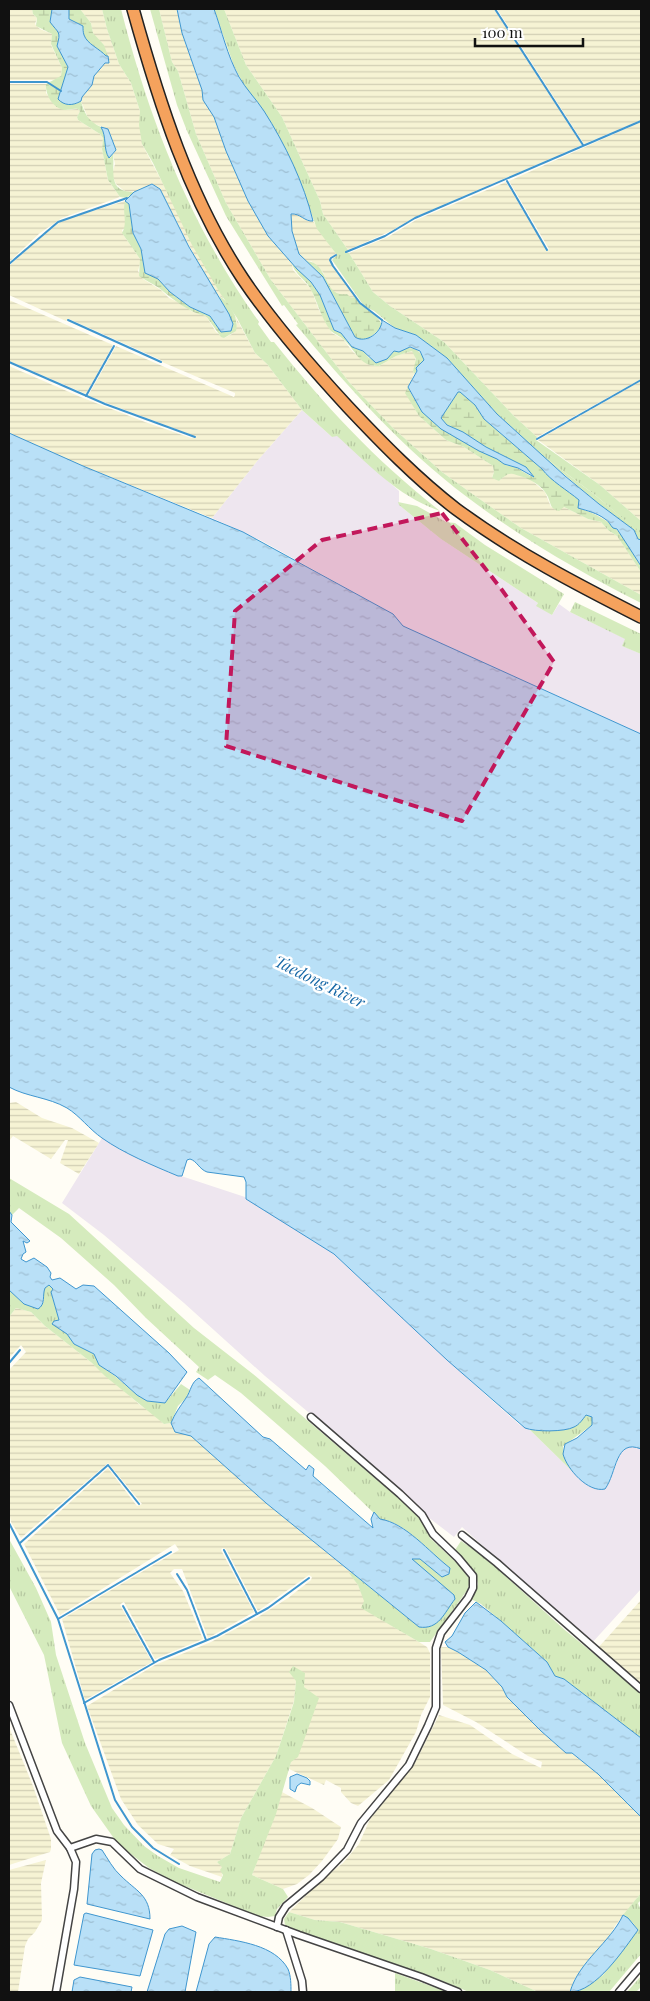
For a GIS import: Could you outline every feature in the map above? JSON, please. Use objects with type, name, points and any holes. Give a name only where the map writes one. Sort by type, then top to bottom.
[{"type":"highway","points":[[133,9],[166,118],[181,157],[207,214],[242,278],[286,336],[361,421],[455,508],[519,551],[641,617]]},
{"type":"street","points":[[277,1927],[286,1906],[321,1877],[347,1850],[361,1823],[409,1765],[436,1707],[436,1648],[441,1633],[468,1598],[473,1588],[473,1576],[458,1558],[433,1534],[422,1515],[311,1417]]},
{"type":"street","points":[[462,1535],[497,1563],[641,1689]]},
{"type":"street","points":[[9,1705],[57,1831],[70,1848],[76,1862],[74,1889],[56,1992]]},
{"type":"street","points":[[70,1848],[96,1840],[112,1842],[140,1869],[177,1888],[277,1927],[458,1992]]},
{"type":"street","points":[[286,1930],[302,1981],[303,1992]]},
{"type":"street","points":[[619,1992],[641,1966]]},
{"type":"highlighted area","points":[[442,513],[502,590],[554,662],[462,821],[226,746],[235,611],[322,540]]},
{"type":"shaded area","points":[[9,9],[32,9],[33,14],[37,18],[35,24],[40,29],[52,34],[51,45],[62,68],[61,76],[56,80],[9,80]]},
{"type":"shaded area","points":[[80,9],[102,9],[119,64],[131,83],[140,111],[142,144],[224,299],[215,293],[206,278],[160,189],[152,184],[137,191],[128,192],[116,184],[112,175],[115,164],[113,154],[116,150],[108,129],[92,123],[81,101],[92,85],[94,76],[105,63],[104,45],[95,37],[91,23]]},
{"type":"shaded area","points":[[159,9],[177,9],[184,40],[202,90],[203,100],[214,117],[226,151],[248,201],[268,236],[283,251],[292,263],[293,270],[311,289],[319,310],[332,333],[343,339],[353,352],[369,365],[379,366],[396,356],[412,351],[415,354],[416,364],[406,393],[419,416],[446,440],[464,447],[493,466],[494,472],[492,477],[499,481],[508,473],[513,473],[530,479],[545,492],[551,507],[564,507],[588,519],[601,522],[617,536],[641,572],[641,595],[521,528],[442,472],[392,427],[349,382],[271,280],[226,203],[196,134],[178,71],[172,62]]},
{"type":"shaded area","points":[[224,9],[494,9],[582,145],[415,217],[391,231],[348,250],[323,214],[320,201],[282,117],[246,65]]},
{"type":"shaded area","points":[[497,9],[641,9],[641,120],[584,144]]},
{"type":"shaded area","points":[[9,84],[46,84],[46,93],[56,105],[65,110],[78,109],[80,111],[77,117],[78,120],[103,138],[102,149],[108,180],[120,197],[62,218],[40,233],[9,262]]},
{"type":"shaded area","points":[[641,122],[641,379],[537,437],[514,416],[444,342],[390,306],[373,292],[349,253],[388,237],[416,220],[506,182],[547,251],[549,249],[509,181]]},
{"type":"shaded area","points":[[125,201],[125,228],[122,230],[140,259],[138,271],[143,279],[191,311],[206,316],[216,332],[224,338],[232,334],[237,322],[232,310],[255,353],[267,364],[302,410],[258,460],[212,518],[83,466],[9,433],[9,366],[145,422],[191,438],[197,437],[88,396],[116,346],[234,397],[235,395],[235,393],[69,319],[66,321],[9,295],[9,266],[42,236],[63,220]]},
{"type":"shaded area","points":[[291,214],[313,221],[336,254],[330,257],[329,260],[355,297],[351,298],[334,293],[328,286],[323,272],[311,261],[306,261],[299,254],[292,231]]},
{"type":"shaded area","points":[[9,300],[113,345],[86,394],[9,361]]},
{"type":"shaded area","points":[[641,381],[641,521],[600,485],[538,440]]},
{"type":"shaded area","points":[[302,410],[332,437],[337,435],[399,491],[399,505],[441,539],[538,603],[537,605],[552,615],[559,604],[570,612],[626,639],[623,646],[641,654],[641,734],[401,625],[393,614],[262,541],[212,518],[258,460]]},
{"type":"shaded area","points":[[16,1102],[42,1118],[72,1128],[99,1143],[79,1174],[60,1163],[68,1140],[65,1140],[51,1159],[13,1136],[9,1141],[9,1103]]},
{"type":"shaded area","points":[[102,1138],[163,1170],[245,1197],[327,1248],[487,1396],[520,1425],[530,1430],[577,1476],[594,1488],[608,1485],[622,1450],[627,1446],[641,1449],[641,1589],[591,1644],[462,1527],[454,1537],[428,1517],[393,1483],[265,1376],[184,1303],[104,1235],[62,1203]]},
{"type":"shaded area","points":[[16,1308],[31,1312],[45,1326],[92,1363],[140,1405],[164,1424],[171,1423],[175,1432],[191,1435],[266,1503],[352,1573],[350,1573],[365,1601],[362,1608],[427,1647],[430,1653],[430,1697],[421,1715],[416,1732],[389,1780],[358,1806],[351,1803],[341,1792],[341,1788],[326,1780],[324,1785],[289,1769],[308,1691],[304,1687],[304,1681],[296,1681],[294,1701],[276,1756],[241,1818],[230,1854],[217,1862],[223,1867],[222,1877],[190,1866],[170,1855],[174,1849],[158,1844],[138,1825],[121,1799],[87,1706],[155,1665],[211,1642],[258,1617],[288,1598],[311,1580],[312,1577],[309,1575],[258,1611],[226,1549],[222,1548],[221,1550],[254,1612],[208,1638],[182,1569],[174,1569],[170,1573],[183,1591],[203,1639],[155,1659],[124,1602],[122,1603],[120,1605],[152,1662],[85,1700],[62,1619],[179,1550],[175,1544],[60,1615],[24,1544],[108,1468],[137,1506],[142,1504],[108,1463],[21,1538],[11,1522],[9,1512],[9,1370],[26,1352],[21,1345],[9,1358],[9,1317]]},
{"type":"shaded area","points":[[641,1600],[641,1685],[597,1649]]},
{"type":"shaded area","points":[[441,1647],[448,1647],[458,1652],[486,1670],[502,1687],[507,1697],[541,1731],[566,1753],[571,1753],[598,1774],[641,1817],[641,1893],[615,1926],[609,1937],[584,1965],[574,1980],[570,1992],[538,1992],[490,1970],[431,1949],[340,1922],[315,1920],[289,1912],[324,1878],[343,1863],[359,1844],[370,1819],[415,1763],[439,1715],[470,1725],[512,1754],[541,1768],[542,1762],[528,1756],[476,1722],[443,1705]]},
{"type":"shaded area","points":[[9,1727],[33,1786],[51,1839],[51,1849],[50,1852],[9,1865]]},
{"type":"shaded area","points":[[282,1792],[312,1808],[341,1827],[338,1839],[309,1875],[297,1884],[283,1889],[252,1875]]},
{"type":"shaded area","points":[[46,1860],[41,1883],[42,1920],[25,1946],[18,1992],[9,1992],[9,1870]]},
{"type":"green space","points":[[32,9],[52,9],[50,22],[58,31],[57,46],[68,67],[61,91],[76,104],[81,101],[88,117],[93,123],[101,127],[110,158],[113,154],[113,174],[116,185],[125,191],[134,192],[127,198],[120,197],[108,180],[102,149],[103,138],[100,134],[78,120],[77,117],[80,111],[78,109],[61,109],[53,104],[48,96],[46,84],[61,76],[62,68],[51,44],[52,34],[36,26],[37,18],[33,14]]},
{"type":"green space","points":[[69,9],[80,9],[91,23],[93,33],[104,45],[108,56],[106,57],[88,41],[83,32],[83,26],[69,19]]},
{"type":"green space","points":[[102,9],[121,9],[145,93],[175,172],[213,249],[259,322],[258,324],[271,342],[274,342],[313,389],[372,452],[440,511],[425,505],[398,489],[337,436],[332,437],[302,410],[267,364],[255,353],[237,318],[192,245],[142,144],[139,125],[140,111],[131,83],[119,64]]},
{"type":"green space","points":[[150,9],[159,9],[172,62],[178,71],[196,134],[226,203],[271,280],[349,382],[392,427],[442,472],[521,528],[641,595],[641,603],[573,567],[530,540],[487,512],[443,478],[377,416],[296,325],[298,324],[284,305],[282,306],[226,216],[177,105]]},
{"type":"green space","points":[[214,9],[224,9],[246,65],[282,117],[320,201],[323,214],[348,250],[345,252],[349,253],[373,292],[390,306],[444,342],[514,416],[537,437],[536,440],[600,485],[641,521],[641,534],[595,495],[539,453],[497,414],[447,358],[416,335],[395,328],[374,311],[364,306],[332,260],[337,255],[317,229],[297,174],[278,136],[264,112],[246,89],[234,66]]},
{"type":"green space","points":[[125,201],[129,204],[133,233],[141,249],[145,271],[158,279],[176,297],[190,307],[210,316],[218,328],[231,331],[233,324],[219,296],[227,302],[233,311],[237,326],[236,331],[224,338],[221,337],[206,316],[187,309],[139,276],[140,259],[122,233],[125,225]]},
{"type":"green space","points":[[306,261],[314,263],[319,267],[333,291],[339,294],[347,294],[351,298],[355,297],[358,302],[377,317],[382,325],[377,332],[366,339],[355,337],[323,277]]},
{"type":"green space","points":[[292,263],[311,282],[320,295],[334,330],[341,333],[352,347],[363,351],[369,358],[382,361],[393,352],[412,348],[422,355],[424,360],[416,368],[417,371],[414,374],[416,359],[412,351],[396,356],[379,366],[372,366],[362,361],[343,339],[330,329],[310,288],[295,270]]},
{"type":"green space","points":[[408,387],[424,411],[445,430],[506,465],[516,467],[534,477],[526,467],[447,425],[441,418],[458,392],[460,392],[475,405],[484,419],[579,500],[579,508],[610,523],[628,545],[641,566],[641,572],[617,536],[601,522],[588,519],[564,507],[559,511],[554,509],[541,487],[523,477],[510,474],[499,481],[492,478],[493,466],[464,447],[446,440],[419,416],[405,393]]},
{"type":"green space","points":[[539,453],[595,495],[638,531],[641,534],[641,540],[638,539],[634,530],[599,504]]},
{"type":"green space","points":[[398,502],[417,506],[446,522],[455,523],[485,545],[564,594],[552,615],[536,606],[538,603],[441,539],[399,505]]},
{"type":"green space","points":[[575,602],[641,634],[641,654],[622,646],[625,639],[570,612]]},
{"type":"green space","points":[[9,1178],[69,1214],[194,1328],[253,1374],[411,1509],[423,1522],[430,1538],[460,1566],[470,1580],[468,1589],[430,1642],[419,1642],[361,1608],[364,1601],[358,1585],[349,1573],[352,1573],[419,1627],[412,1558],[420,1559],[442,1577],[450,1568],[408,1532],[390,1521],[380,1519],[325,1466],[241,1393],[215,1375],[208,1380],[196,1372],[199,1367],[146,1318],[114,1285],[61,1238],[19,1208],[12,1215],[9,1211]]},
{"type":"green space","points":[[49,1285],[53,1289],[51,1293],[59,1320],[53,1324],[67,1334],[74,1344],[94,1354],[99,1365],[137,1395],[147,1401],[165,1403],[181,1384],[190,1390],[186,1398],[178,1406],[171,1423],[164,1424],[45,1326],[31,1312],[16,1308],[9,1317],[9,1290],[24,1304],[44,1302],[42,1294]]},
{"type":"green space","points":[[586,1415],[592,1417],[592,1425],[563,1446],[564,1457],[577,1476],[530,1430],[569,1428]]},
{"type":"green space","points":[[9,1539],[36,1588],[51,1622],[56,1655],[85,1743],[112,1808],[124,1825],[144,1846],[179,1868],[220,1882],[223,1875],[220,1870],[222,1867],[217,1862],[230,1854],[241,1818],[276,1756],[294,1702],[296,1681],[289,1672],[293,1666],[305,1673],[304,1687],[319,1698],[298,1757],[291,1762],[276,1814],[252,1875],[283,1889],[288,1897],[277,1909],[275,1916],[258,1916],[175,1882],[149,1868],[118,1844],[91,1806],[62,1743],[44,1655],[9,1586]]},
{"type":"green space","points":[[461,1541],[482,1555],[566,1631],[641,1692],[641,1738],[564,1679],[555,1676],[547,1662],[481,1604],[471,1599],[478,1584],[474,1571],[455,1550]]},
{"type":"green space","points":[[641,1893],[641,1900],[638,1903],[641,1911],[641,1954],[609,1992],[576,1992],[603,1975],[638,1930],[623,1915]]},
{"type":"green space","points":[[289,1912],[315,1920],[340,1922],[431,1949],[490,1970],[538,1992],[469,1992],[433,1977],[285,1925],[284,1919]]},
{"type":"green space","points":[[395,1973],[442,1990],[446,1992],[395,1992]]},
{"type":"green space","points":[[641,1976],[641,1987],[636,1992],[627,1992]]},
{"type":"water","points":[[52,9],[69,9],[69,19],[83,26],[84,35],[88,41],[108,56],[109,63],[105,63],[94,76],[92,85],[81,101],[75,104],[66,104],[58,99],[68,67],[57,46],[58,33],[50,22]]},
{"type":"water","points":[[177,9],[214,9],[235,69],[264,111],[279,137],[293,164],[304,192],[313,221],[291,214],[292,231],[299,254],[323,277],[355,337],[363,339],[372,336],[379,329],[382,320],[395,328],[416,335],[447,358],[497,414],[565,476],[634,530],[638,539],[641,540],[641,566],[617,529],[613,528],[608,521],[599,515],[578,508],[579,500],[554,481],[484,419],[475,405],[460,392],[458,392],[441,418],[447,425],[526,467],[534,477],[518,468],[504,464],[441,429],[422,412],[408,387],[417,371],[416,368],[424,360],[420,351],[410,347],[399,352],[394,351],[387,359],[376,363],[363,351],[352,347],[341,333],[334,330],[320,295],[311,282],[268,236],[248,201],[226,151],[214,117],[203,100],[202,90],[182,33]]},
{"type":"water","points":[[101,127],[108,129],[116,150],[109,158],[106,151]]},
{"type":"water","points":[[152,184],[160,189],[189,247],[229,314],[233,324],[231,331],[221,332],[210,316],[190,307],[170,292],[158,279],[145,273],[141,249],[133,233],[129,204],[125,201],[134,192]]},
{"type":"water","name":"Taedong River","points":[[9,433],[83,466],[243,532],[393,614],[403,626],[641,734],[641,1449],[626,1448],[621,1453],[605,1489],[592,1487],[579,1479],[565,1460],[563,1454],[565,1444],[577,1438],[592,1425],[592,1417],[586,1415],[576,1426],[564,1430],[543,1431],[525,1428],[447,1360],[334,1254],[246,1199],[246,1182],[244,1177],[207,1172],[190,1159],[187,1160],[182,1176],[178,1176],[110,1144],[60,1104],[9,1087]]},
{"type":"water","points":[[9,1211],[12,1215],[11,1222],[30,1241],[27,1243],[23,1241],[26,1252],[21,1259],[26,1262],[34,1258],[47,1267],[51,1273],[50,1277],[52,1280],[60,1278],[76,1289],[83,1285],[94,1286],[169,1353],[187,1372],[165,1403],[147,1401],[137,1395],[116,1376],[99,1365],[94,1354],[74,1344],[67,1334],[52,1324],[54,1321],[59,1320],[51,1292],[53,1289],[49,1285],[45,1288],[43,1302],[38,1309],[24,1304],[9,1290]]},
{"type":"water","points":[[199,1378],[263,1437],[270,1439],[306,1470],[309,1465],[314,1469],[313,1476],[373,1528],[371,1519],[374,1512],[380,1519],[399,1526],[408,1532],[450,1568],[449,1574],[442,1577],[420,1559],[412,1559],[454,1595],[455,1599],[436,1623],[432,1626],[419,1627],[266,1503],[191,1436],[175,1432],[171,1423],[193,1384]]},
{"type":"water","points":[[476,1602],[501,1621],[547,1662],[555,1676],[564,1679],[641,1738],[641,1817],[598,1774],[572,1753],[566,1753],[541,1731],[507,1697],[502,1687],[486,1670],[448,1647],[445,1642],[452,1636],[465,1613]]},
{"type":"water","points":[[297,1774],[307,1778],[310,1781],[310,1785],[301,1783],[297,1786],[295,1792],[290,1789],[290,1777]]},
{"type":"water","points":[[95,1850],[102,1850],[118,1873],[145,1899],[148,1904],[150,1919],[87,1904],[92,1854]]},
{"type":"water","points":[[84,1914],[153,1930],[140,1976],[74,1965]]},
{"type":"water","points":[[623,1915],[638,1930],[617,1958],[599,1977],[590,1985],[570,1992],[580,1971]]},
{"type":"water","points":[[182,1926],[196,1932],[185,1992],[147,1992],[165,1934],[169,1929]]},
{"type":"water","points":[[215,1937],[256,1946],[274,1954],[288,1969],[291,1992],[196,1992],[209,1944]]},
{"type":"water","points":[[80,1977],[132,1987],[131,1992],[72,1992],[74,1980]]},
{"type":"waterway","points":[[495,9],[583,145]]},
{"type":"waterway","points":[[9,82],[47,82],[61,91]]},
{"type":"waterway","points":[[346,252],[385,236],[415,218],[641,121]]},
{"type":"waterway","points":[[507,181],[547,250]]},
{"type":"waterway","points":[[9,264],[58,222],[127,198]]},
{"type":"waterway","points":[[336,255],[330,260],[333,266],[360,303],[382,320]]},
{"type":"waterway","points":[[68,320],[161,362]]},
{"type":"waterway","points":[[86,396],[114,346]]},
{"type":"waterway","points":[[9,362],[105,404],[195,437]]},
{"type":"waterway","points":[[537,439],[641,380]]},
{"type":"waterway","points":[[9,1363],[20,1350]]},
{"type":"waterway","points":[[20,1543],[108,1465],[139,1504]]},
{"type":"waterway","points":[[9,1523],[58,1619],[115,1800],[132,1827],[153,1848],[179,1864]]},
{"type":"waterway","points":[[224,1550],[257,1614]]},
{"type":"waterway","points":[[58,1619],[171,1552]]},
{"type":"waterway","points":[[177,1574],[187,1590],[206,1640]]},
{"type":"waterway","points":[[84,1703],[159,1660],[217,1636],[268,1608],[309,1578]]},
{"type":"waterway","points":[[123,1606],[154,1662]]}]
